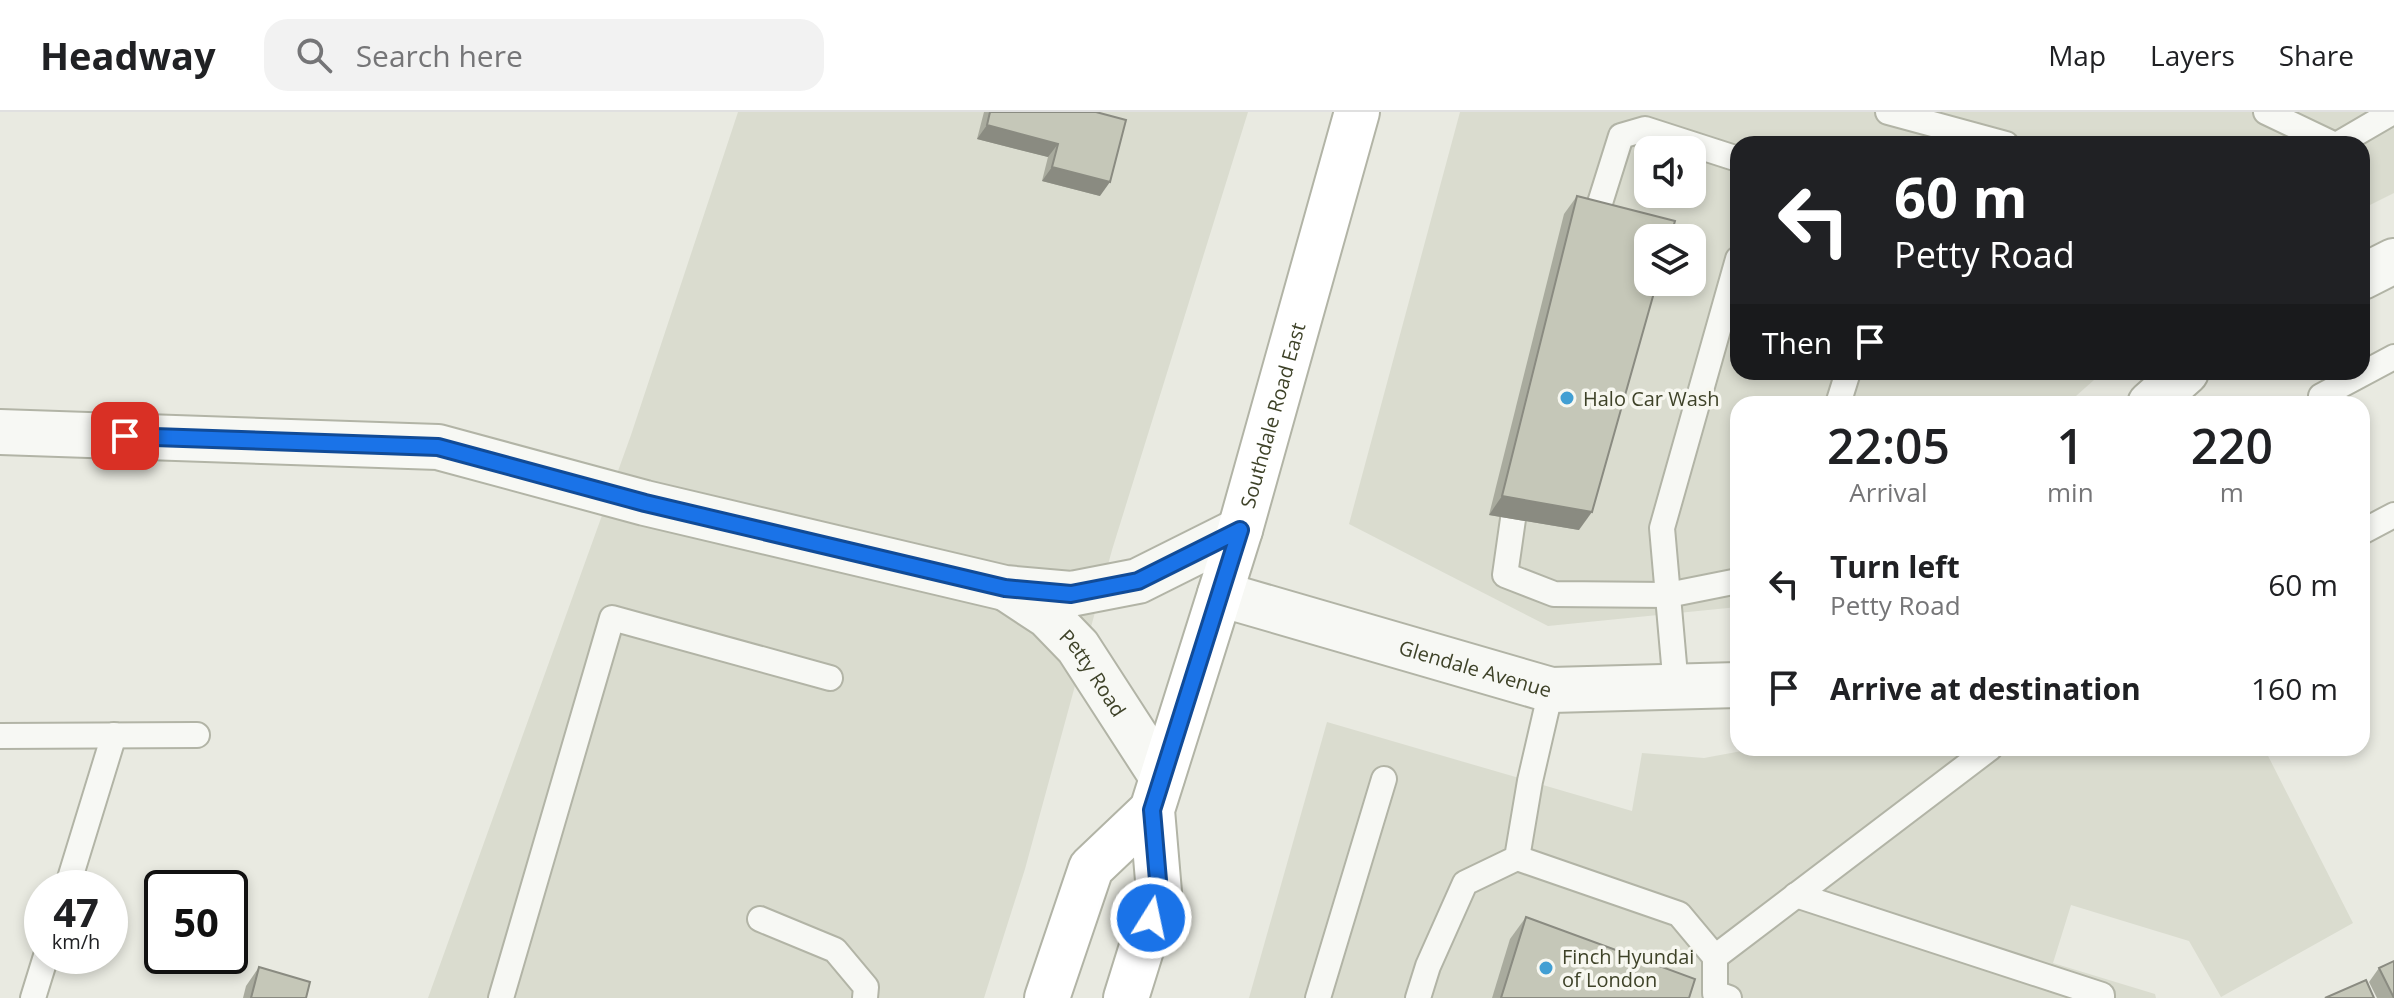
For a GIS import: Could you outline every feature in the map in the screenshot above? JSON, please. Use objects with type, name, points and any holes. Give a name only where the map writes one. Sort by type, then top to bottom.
[{"type":"main road","name":"Southdale Road East","points":[[1126,998],[1159,892],[1157,793],[1240,530],[1357,112]]},
{"type":"main road","name":"Southdale Road East","points":[[1047,998],[1091,868],[1157,793]]},
{"type":"street","points":[[2370,273],[2394,261]]},
{"type":"street","points":[[2159,396],[2177,380]]},
{"type":"street","name":"Petty Road","points":[[0,432],[438,447],[645,503],[1005,588],[1071,594],[1138,581],[1240,530]]},
{"type":"street","name":"Petty Road","points":[[1005,588],[1048,616],[1078,647],[1157,793]]},
{"type":"street","name":"Glendale Avenue","points":[[1220,594],[1551,690],[1730,685]]},
{"type":"lane","points":[[2266,112],[2318,136]]},
{"type":"lane","points":[[2350,136],[2393,112]]},
{"type":"lane","points":[[1897,113],[1978,136]]},
{"type":"lane","points":[[1594,222],[1621,136],[1645,129],[1730,156]]},
{"type":"lane","points":[[1676,687],[1662,528],[1730,287]]},
{"type":"lane","points":[[2370,370],[2394,357]]},
{"type":"lane","points":[[2321,396],[2351,380]]},
{"type":"lane","points":[[2370,528],[2394,515]]},
{"type":"lane","points":[[1513,519],[1505,575],[1554,594],[1668,595],[1730,583]]},
{"type":"lane","points":[[501,998],[612,618],[830,678]]},
{"type":"lane","points":[[1517,858],[1530,781],[1551,690]]},
{"type":"lane","points":[[73,870],[114,735]]},
{"type":"lane","points":[[0,736],[197,735]]},
{"type":"lane","points":[[1715,957],[1979,756]]},
{"type":"lane","points":[[1318,998],[1384,779]]},
{"type":"lane","points":[[1418,998],[1428,966],[1465,883],[1517,858],[1679,914],[1715,957],[1719,996]]},
{"type":"lane","points":[[1796,895],[2102,995],[2102,998]]},
{"type":"lane","points":[[760,919],[835,950],[866,987],[865,998]]},
{"type":"lane","points":[[33,998],[40,974]]},
{"type":"shaded area","points":[[738,112],[1248,112],[1112,550],[1025,869],[984,998],[428,998],[631,435]]},
{"type":"shaded area","points":[[1460,112],[2394,112],[2394,193],[2370,205],[2370,136],[1730,136],[1730,380],[2094,380],[2076,396],[1730,396],[1730,608],[1548,626],[1349,524]]},
{"type":"shaded area","points":[[1327,722],[1632,811],[1642,753],[1704,758],[1730,753],[1730,756],[2268,756],[2353,923],[2221,997],[2189,941],[2071,905],[2053,963],[2155,994],[2156,998],[1249,998]]},
{"type":"building","points":[[990,112],[1096,112],[1126,120],[1110,182],[1052,167],[1058,144],[987,125]]},
{"type":"building","name":"Halo Car Wash","points":[[1577,196],[1675,221],[1674,224],[1634,224],[1634,296],[1653,296],[1592,512],[1502,496]]},
{"type":"building","points":[[1526,917],[1695,979],[1689,998],[1501,998]]},
{"type":"building","points":[[2394,961],[2394,998],[2379,968]]},
{"type":"building","points":[[259,967],[310,982],[306,998],[251,998]]},
{"type":"building","points":[[2366,980],[2374,998],[2325,998]]},
{"type":"place","name":"Halo Car Wash","points":[[1567,398]]},
{"type":"place","name":"Finch Hyundai of London","points":[[1546,968]]},
{"type":"route","points":[[125,436],[438,447],[645,503],[1005,588],[1071,594],[1138,581],[1240,530],[1152,810],[1159,892],[1151,918]]}]
